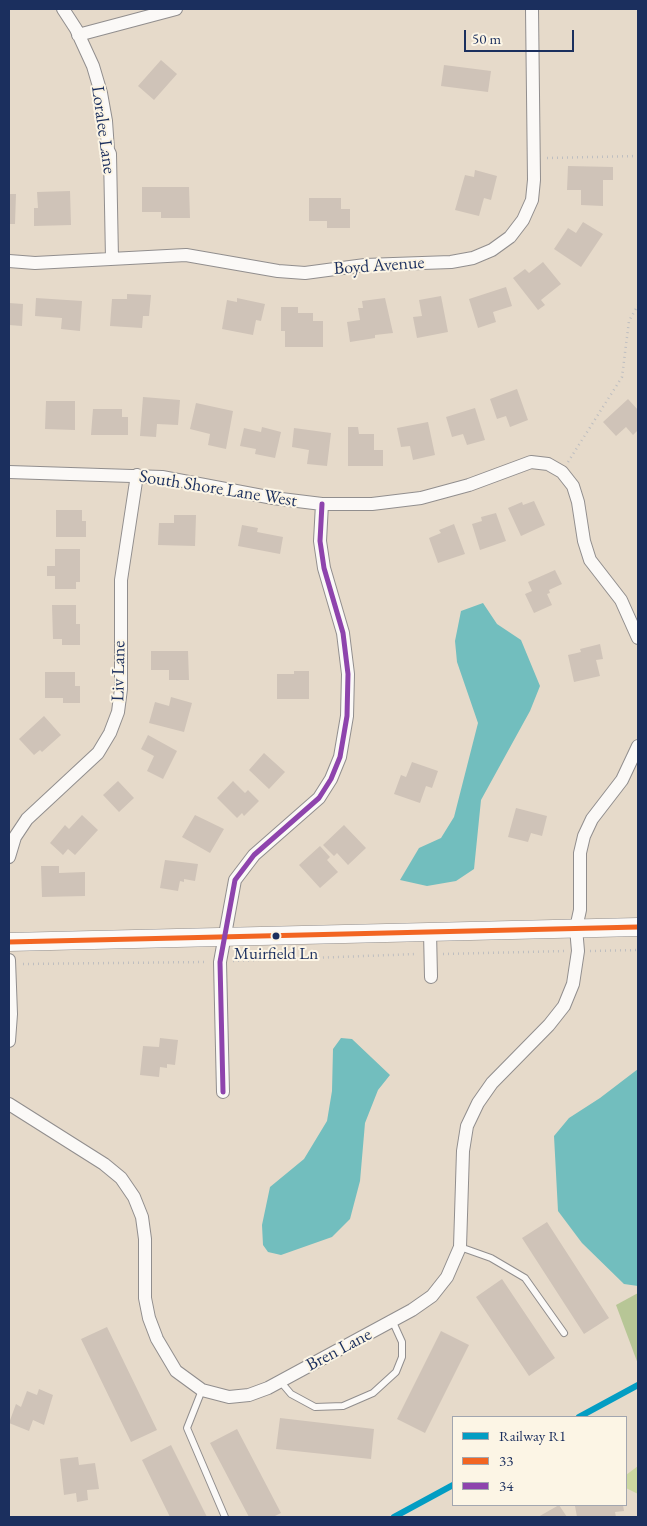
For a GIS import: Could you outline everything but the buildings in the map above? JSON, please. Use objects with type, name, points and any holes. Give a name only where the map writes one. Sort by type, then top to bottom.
[{"type":"street","name":"Loralee Lane","points":[[63,9],[93,66],[106,122],[110,154],[112,259]]},
{"type":"street","points":[[78,35],[176,9]]},
{"type":"street","name":"Boyd Avenue","points":[[9,261],[35,263],[186,255],[278,271],[304,273],[365,265],[451,262],[472,258],[492,250],[510,237],[523,220],[532,200],[532,9]]},
{"type":"street","name":"South Shore Lane West","points":[[9,472],[137,475],[197,482],[273,498],[322,504],[372,504],[421,498],[468,485],[531,462],[548,464],[562,472]]},
{"type":"street","points":[[562,472],[573,486],[578,502],[584,541],[590,560],[621,600],[638,638]]},
{"type":"street","name":"Liv Lane","points":[[9,857],[10,844],[32,813],[98,753],[110,733],[118,712],[121,689],[121,580],[137,475]]},
{"type":"street","points":[[222,1092],[220,962],[234,880],[254,855],[319,798],[331,779],[340,756],[347,716],[348,674],[343,633],[324,568],[320,541],[322,504]]},
{"type":"street","points":[[576,928],[580,910],[580,853],[584,836],[592,819],[622,780],[638,746]]},
{"type":"street","points":[[9,942],[638,927]]},
{"type":"street","name":"Bren Lane","points":[[9,1104],[104,1164],[121,1178],[134,1197],[142,1217],[144,1298],[148,1318],[156,1339],[176,1371],[202,1390],[229,1396],[249,1394],[280,1381],[392,1320],[432,1296],[447,1276],[460,1247],[463,1151],[467,1126],[478,1104],[492,1083],[549,1026],[564,1006],[573,984],[578,951],[576,928]]},
{"type":"street","points":[[430,932],[431,977]]},
{"type":"street","points":[[9,960],[11,1014],[9,1041]]},
{"type":"lane","points":[[460,1247],[490,1258],[525,1278],[564,1333]]},
{"type":"lane","points":[[280,1381],[291,1394],[315,1406],[343,1406],[373,1393],[396,1372],[402,1356],[402,1342],[392,1320]]},
{"type":"lane","points":[[202,1390],[187,1428],[225,1517]]},
{"type":"path","points":[[533,159],[638,156]]},
{"type":"path","points":[[562,472],[622,377],[629,321],[638,304]]},
{"type":"path","points":[[9,964],[220,962],[430,954],[638,950]]},
{"type":"green space","points":[[638,1293],[638,1364],[616,1305]]},
{"type":"green space","points":[[638,1466],[638,1494],[627,1488],[627,1474]]},
{"type":"water","points":[[483,603],[497,624],[521,640],[540,686],[530,711],[481,800],[474,869],[456,881],[427,886],[400,880],[419,848],[441,838],[454,817],[478,723],[457,662],[455,641],[461,611]]},
{"type":"water","points":[[341,1038],[352,1039],[390,1075],[378,1090],[365,1123],[360,1181],[350,1219],[332,1237],[281,1255],[268,1252],[263,1245],[262,1225],[270,1187],[304,1159],[327,1121],[332,1091],[333,1049]]},
{"type":"water","points":[[638,1069],[638,1286],[624,1284],[582,1243],[558,1211],[554,1136],[569,1118],[600,1098]]},
{"type":"rail line","name":"R1","points":[[581,1416],[638,1385]]},
{"type":"rail line","name":"R1","points":[[394,1517],[452,1486]]},
{"type":"transit line","name":"34","points":[[223,1092],[220,962],[235,880],[254,855],[319,798],[331,779],[340,757],[347,716],[348,674],[343,633],[324,568],[320,541],[322,504]]},
{"type":"transit line","name":"33","points":[[9,942],[638,927]]},
{"type":"place","name":"Muirfield Ln","points":[[276,936]]}]
